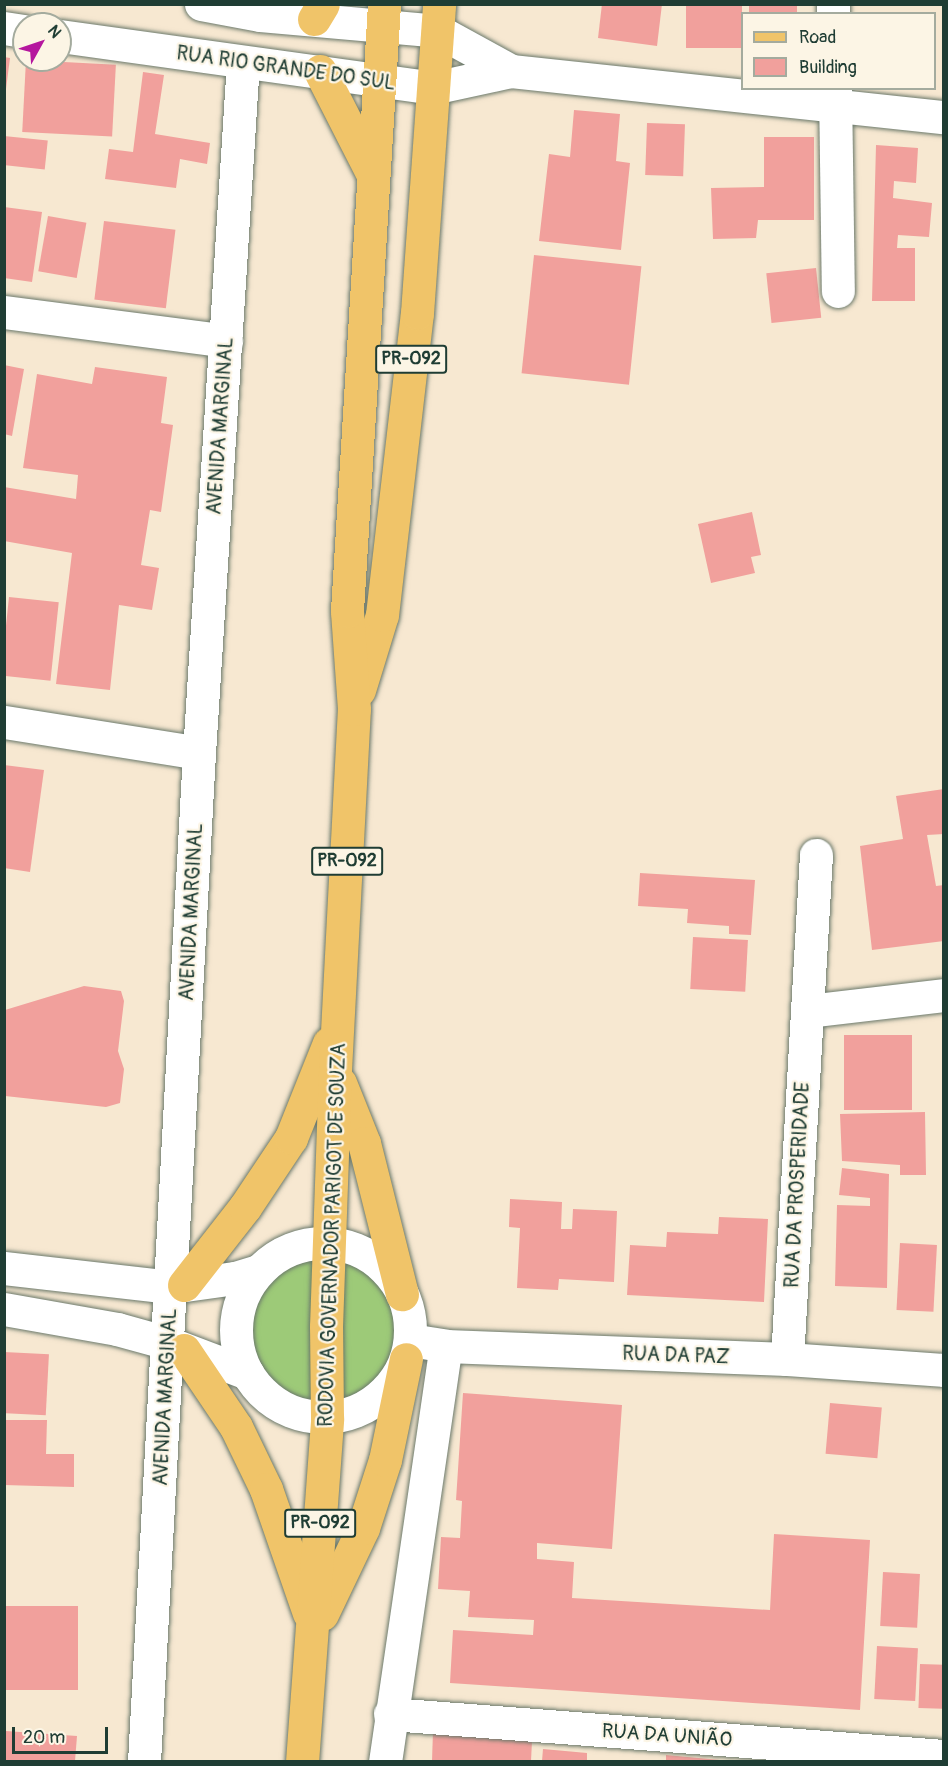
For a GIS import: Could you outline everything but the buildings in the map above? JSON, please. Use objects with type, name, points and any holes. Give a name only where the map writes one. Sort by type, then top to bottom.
[{"type":"main road","name":"RODOVIA GOVERNADOR PARIGOT DE SOUZA","points":[[302,1761],[315,1629],[327,1418],[335,1070],[340,1013],[354,709],[347,611],[367,328],[372,174],[384,15]]},
{"type":"main road","name":"RODOVIA GOVERNADOR PARIGOT DE SOUZA","points":[[354,709],[381,615],[417,313],[438,17]]},
{"type":"main road","points":[[320,71],[372,174]]},
{"type":"main road","points":[[178,1286],[245,1207],[291,1138],[340,1013]]},
{"type":"main road","points":[[335,1070],[364,1143],[402,1294]]},
{"type":"main road","points":[[176,1347],[236,1427],[266,1489],[315,1629]]},
{"type":"main road","points":[[315,1629],[363,1528],[385,1460],[408,1350]]},
{"type":"street","points":[[201,4],[260,10],[438,17]]},
{"type":"street","name":"RUA RIO GRANDE DO SUL","points":[[438,17],[511,71]]},
{"type":"street","name":"RUA RIO GRANDE DO SUL","points":[[72,38],[433,88],[511,71],[741,89]]},
{"type":"street","name":"AVENIDA MARGINAL","points":[[144,1761],[176,1347],[200,753],[243,62]]},
{"type":"street","name":"RUA RIO GRANDE DO SUL","points":[[748,90],[836,97],[944,117]]},
{"type":"street","points":[[836,97],[838,291]]},
{"type":"street","points":[[4,312],[226,341]]},
{"type":"street","points":[[4,722],[200,753]]},
{"type":"street","name":"RUA DA PROSPERIDADE","points":[[787,1359],[816,855]]},
{"type":"street","points":[[808,1011],[944,994]]},
{"type":"street","points":[[4,1268],[178,1286],[258,1271],[291,1249],[330,1243],[360,1251],[384,1269],[402,1294],[409,1316],[408,1350],[393,1382],[375,1401],[352,1413],[327,1418],[295,1413],[267,1398],[247,1373],[237,1348],[236,1320],[243,1294],[258,1271]]},
{"type":"street","points":[[4,1309],[117,1329],[176,1347],[247,1373]]},
{"type":"street","points":[[385,1761],[390,1714],[446,1346]]},
{"type":"street","name":"RUA DA PAZ","points":[[408,1350],[446,1346],[787,1359],[944,1370]]},
{"type":"street","name":"RUA DA UNIÃO","points":[[390,1714],[783,1753],[944,1756]]},
{"type":"green space","points":[[323,1253],[338,1254],[353,1259],[378,1275],[394,1300],[399,1315],[399,1345],[394,1360],[378,1385],[353,1401],[338,1406],[323,1407],[308,1406],[293,1401],[268,1385],[252,1360],[247,1345],[246,1330],[247,1315],[252,1300],[268,1275],[293,1259],[308,1254]]}]
